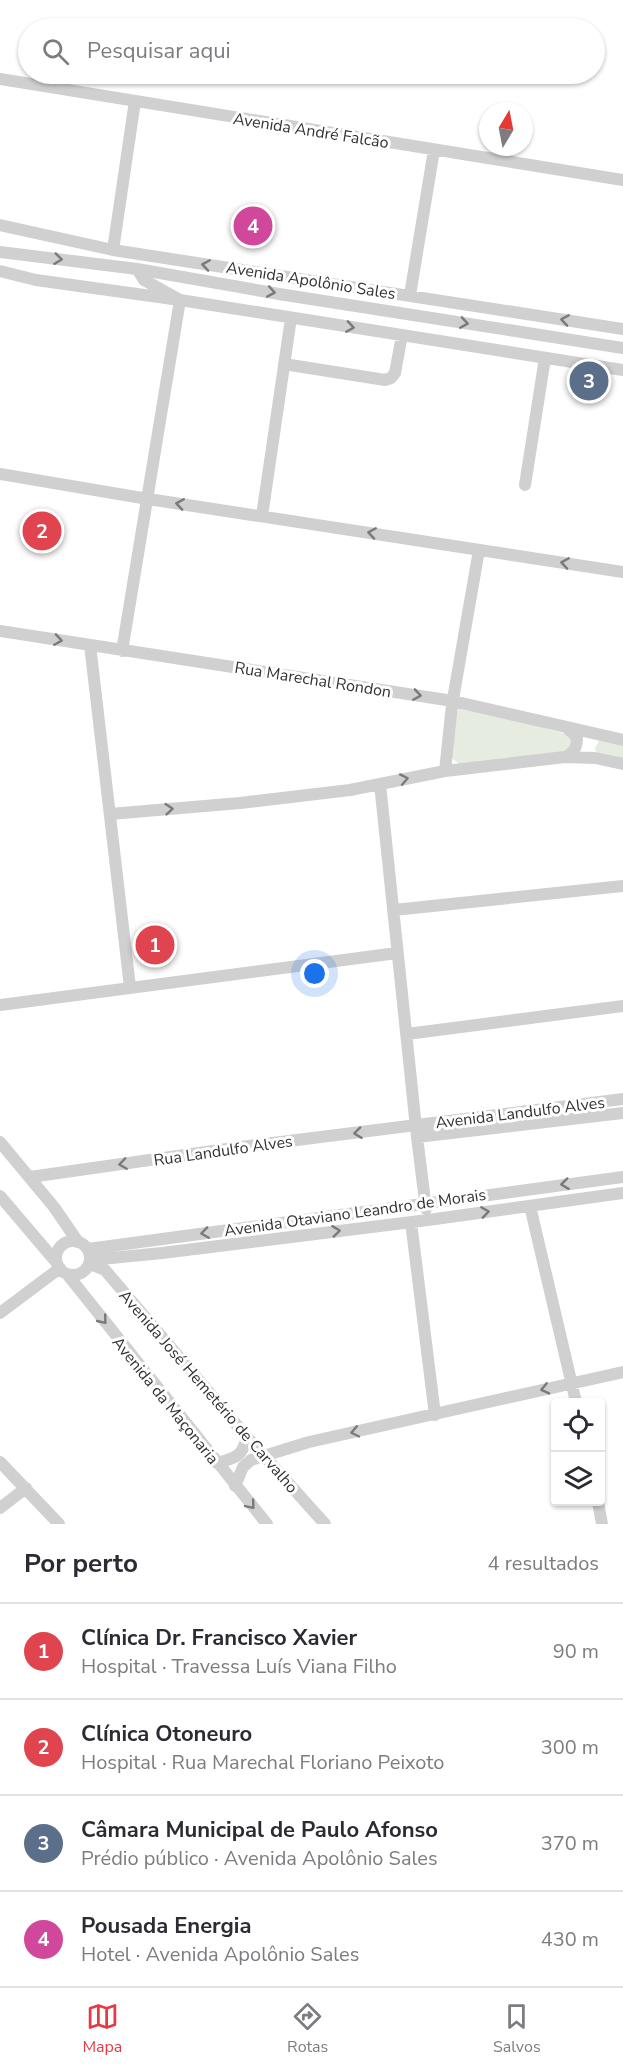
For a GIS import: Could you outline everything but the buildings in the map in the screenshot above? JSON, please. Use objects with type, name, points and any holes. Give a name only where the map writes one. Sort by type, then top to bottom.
[{"type":"street","name":"Avenida André Falcão","points":[[0,79],[18,82]]},
{"type":"street","name":"Avenida André Falcão","points":[[31,84],[623,180]]},
{"type":"street","points":[[113,250],[135,101]]},
{"type":"street","points":[[410,295],[434,150]]},
{"type":"street","name":"Avenida Apolônio Sales","points":[[0,225],[113,250],[623,329]]},
{"type":"street","name":"Avenida Apolônio Sales","points":[[0,252],[137,268],[290,296],[623,348]]},
{"type":"street","points":[[137,268],[144,280],[180,300]]},
{"type":"street","points":[[0,271],[36,280],[180,300],[623,370]]},
{"type":"street","points":[[122,651],[180,300]]},
{"type":"street","points":[[262,516],[291,318]]},
{"type":"street","points":[[285,364],[385,380],[391,378],[395,373],[402,335]]},
{"type":"street","points":[[525,485],[545,358]]},
{"type":"street","points":[[0,474],[623,572]]},
{"type":"street","points":[[445,771],[453,700],[479,550]]},
{"type":"street","name":"Rua Marechal Rondon","points":[[0,631],[453,700],[623,740]]},
{"type":"street","points":[[90,645],[130,987]]},
{"type":"street","points":[[565,757],[572,754],[577,746],[577,737],[566,727]]},
{"type":"street","points":[[595,758],[592,745],[599,735]]},
{"type":"street","points":[[111,814],[240,803],[350,790],[445,771],[565,757],[595,758],[623,764]]},
{"type":"street","points":[[380,784],[416,1131],[428,1220]]},
{"type":"street","points":[[394,910],[623,886]]},
{"type":"street","points":[[0,1005],[397,953]]},
{"type":"street","points":[[407,1034],[623,1006]]},
{"type":"street","name":"Avenida Landulfo Alves","points":[[416,1131],[623,1099]]},
{"type":"street","name":"Avenida Landulfo Alves","points":[[416,1131],[623,1113]]},
{"type":"street","name":"Rua Landulfo Alves","points":[[30,1177],[416,1131]]},
{"type":"street","name":"Avenida José Hemetério de Carvalho","points":[[0,1142],[30,1177],[87,1254],[105,1270],[247,1437],[325,1524]]},
{"type":"street","name":"Avenida Otaviano Leandro de Morais","points":[[87,1254],[270,1224],[623,1176]]},
{"type":"street","name":"Avenida Otaviano Leandro de Morais","points":[[87,1254],[272,1239],[623,1193]]},
{"type":"street","name":"Avenida da Maçonaria","points":[[0,1196],[61,1268],[267,1524]]},
{"type":"street","points":[[530,1206],[575,1398]]},
{"type":"street","points":[[411,1222],[435,1415]]},
{"type":"street","points":[[270,1224],[272,1239]]},
{"type":"street","points":[[72,1241],[87,1254],[83,1273],[78,1275],[61,1268],[56,1257],[61,1246],[72,1241]]},
{"type":"street","points":[[0,1313],[61,1268]]},
{"type":"street","points":[[235,1486],[243,1467],[251,1460],[309,1442],[623,1372]]},
{"type":"street","points":[[217,1463],[240,1454],[247,1437]]},
{"type":"street","points":[[0,1462],[59,1524]]},
{"type":"street","points":[[0,1508],[26,1488]]},
{"type":"street","points":[[599,1506],[603,1524]]},
{"type":"shaded area","points":[[460,706],[566,734],[571,737],[572,744],[567,754],[459,764],[452,758],[457,712]]},
{"type":"shaded area","points":[[600,739],[623,744],[623,763],[597,755],[595,748]]},
{"type":"place","name":"Pousada Energia","points":[[253,226]]},
{"type":"place","name":"Câmara Municipal de Paulo Afonso","points":[[589,381]]},
{"type":"place","name":"Clínica Otoneuro","points":[[42,531]]},
{"type":"place","name":"Clínica Dr. Francisco Xavier","points":[[155,945]]}]
